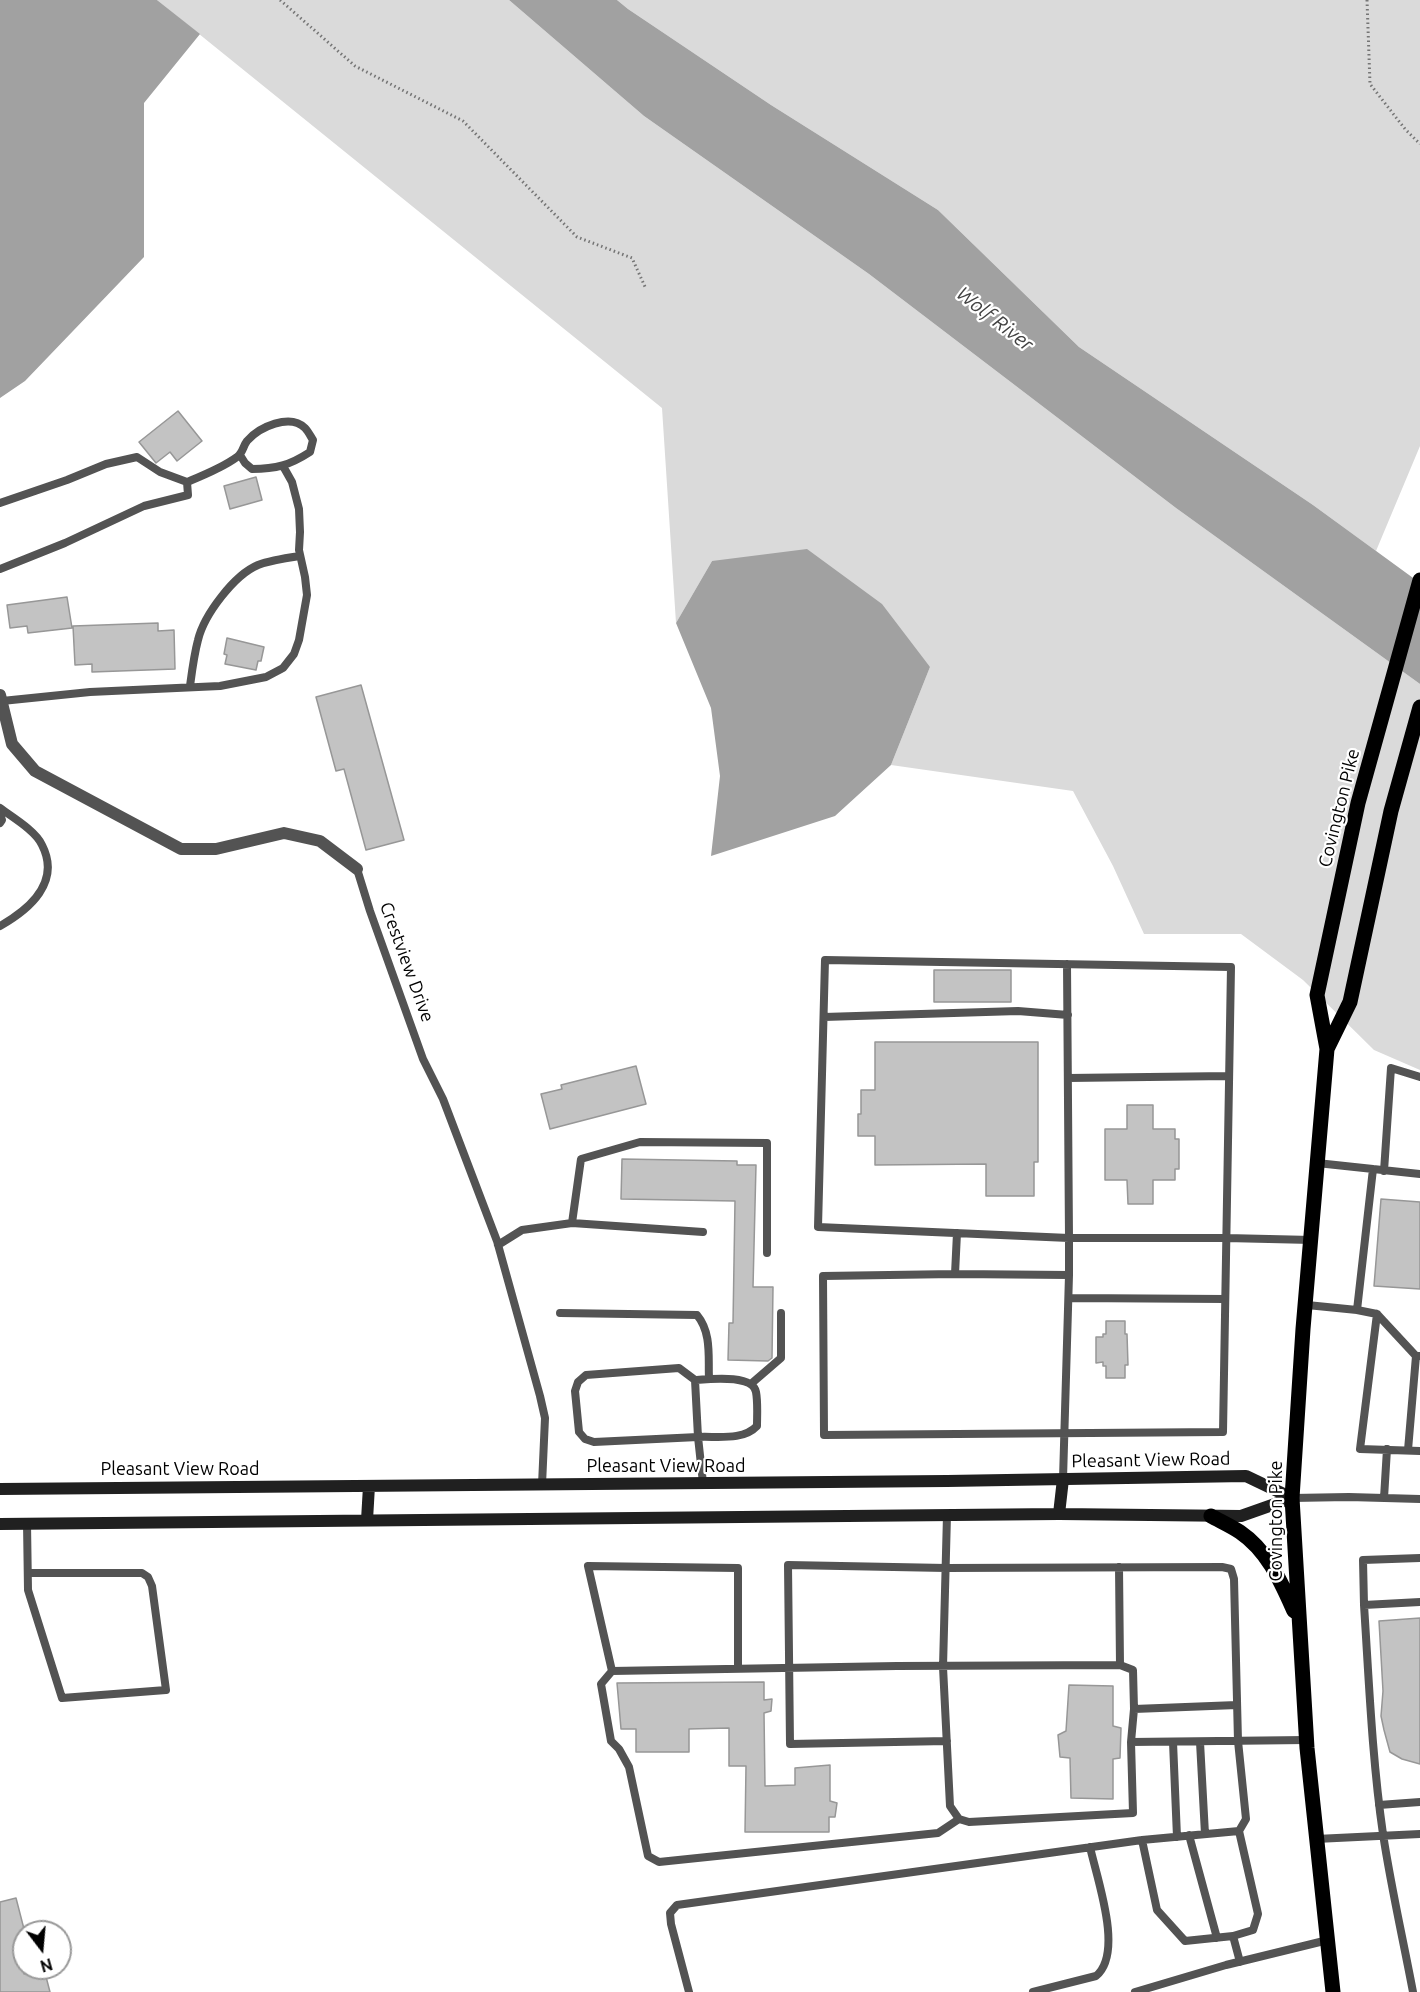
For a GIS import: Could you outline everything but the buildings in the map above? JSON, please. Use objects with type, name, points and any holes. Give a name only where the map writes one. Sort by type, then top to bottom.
[{"type":"main road","name":"Covington Pike","points":[[1333,1992],[1306,1740],[1292,1498],[1303,1329],[1327,1048],[1317,995],[1358,803],[1420,580]]},
{"type":"main road","name":"Covington Pike","points":[[1327,1048],[1350,1002],[1391,811],[1420,707]]},
{"type":"main road","name":"Pleasant View Road","points":[[0,1490],[1246,1476],[1292,1498]]},
{"type":"main road","points":[[1059,1514],[1063,1479]]},
{"type":"main road","points":[[367,1520],[369,1486]]},
{"type":"main road","points":[[0,1524],[1059,1514],[1241,1516],[1292,1498]]},
{"type":"main road","points":[[1211,1516],[1242,1533],[1261,1551],[1276,1572],[1298,1619]]},
{"type":"street","name":"Crestview Drive","points":[[1,698],[12,744],[35,771],[181,849],[216,849],[284,833],[320,841],[357,869]]},
{"type":"lane","points":[[0,503],[106,464],[136,458],[160,472],[187,482],[218,469],[240,455],[245,442],[256,432],[274,423],[293,422],[305,428],[313,440],[310,452],[296,462],[272,469],[252,469],[240,455]]},
{"type":"lane","points":[[1,698],[220,686],[266,677],[283,668],[294,654],[307,595],[300,556],[299,509],[292,482],[283,466]]},
{"type":"lane","points":[[0,569],[64,543],[144,506],[188,495],[187,482]]},
{"type":"lane","points":[[190,686],[203,623],[233,584],[245,573],[258,566],[300,556]]},
{"type":"lane","points":[[0,808],[42,843],[49,865],[45,888],[28,907],[0,926]]},
{"type":"lane","points":[[0,814],[2,820],[0,823]]},
{"type":"lane","name":"Crestview Drive","points":[[357,869],[423,1059],[443,1099],[498,1245],[545,1418],[542,1485]]},
{"type":"lane","points":[[1069,1275],[823,1276],[824,1435],[1223,1432],[1226,1238],[1231,967],[825,960],[818,1227],[1069,1238],[1226,1238],[1312,1240]]},
{"type":"lane","points":[[1063,1479],[1069,1298],[1067,964]]},
{"type":"lane","points":[[824,1017],[1018,1011],[1068,1015]]},
{"type":"lane","points":[[1384,1171],[1392,1068],[1420,1077]]},
{"type":"lane","points":[[1068,1078],[1229,1076]]},
{"type":"lane","points":[[572,1223],[581,1159],[640,1142],[767,1143],[767,1253]]},
{"type":"lane","points":[[1317,1163],[1420,1174]]},
{"type":"lane","points":[[1357,1310],[1373,1169]]},
{"type":"lane","points":[[498,1245],[522,1230],[572,1223],[703,1232]]},
{"type":"lane","points":[[955,1274],[957,1233]]},
{"type":"lane","points":[[1069,1298],[1225,1299]]},
{"type":"lane","points":[[1306,1305],[1377,1314],[1418,1356],[1408,1450]]},
{"type":"lane","points":[[560,1313],[697,1315],[704,1323],[707,1332],[709,1379]]},
{"type":"lane","points":[[752,1383],[781,1358],[781,1313]]},
{"type":"lane","points":[[1377,1314],[1360,1449],[1420,1451]]},
{"type":"lane","points":[[679,1368],[695,1380],[744,1380],[752,1383],[756,1390],[757,1426],[744,1435],[594,1442],[579,1432],[574,1391],[578,1382],[586,1375],[679,1368]]},
{"type":"lane","points":[[695,1380],[703,1483]]},
{"type":"lane","points":[[1384,1498],[1387,1449]]},
{"type":"lane","points":[[1292,1498],[1420,1499]]},
{"type":"lane","points":[[947,1515],[943,1667],[950,1806],[959,1819],[969,1822],[1133,1813],[1132,1670],[1120,1665],[943,1667],[789,1669],[738,1669],[612,1671],[601,1684],[611,1741],[619,1749],[629,1767],[648,1856],[659,1862],[938,1833],[959,1819]]},
{"type":"lane","points":[[27,1523],[28,1590],[62,1698],[166,1690],[152,1586],[148,1577],[142,1573],[28,1573]]},
{"type":"lane","points":[[1413,1992],[1383,1836],[1375,1771],[1363,1560],[1420,1558]]},
{"type":"lane","points":[[947,1741],[790,1744],[788,1565],[946,1568],[1222,1567],[1231,1569],[1234,1579],[1238,1741],[1246,1819],[1239,1831],[1258,1914],[1254,1930],[1233,1936],[1185,1941],[1157,1910],[1142,1840]]},
{"type":"lane","points":[[612,1671],[588,1566],[738,1568],[738,1669]]},
{"type":"lane","points":[[1119,1567],[1120,1665]]},
{"type":"lane","points":[[1364,1605],[1420,1602]]},
{"type":"lane","points":[[1134,1709],[1237,1705]]},
{"type":"lane","points":[[1131,1742],[1306,1740]]},
{"type":"lane","points":[[1173,1742],[1177,1837]]},
{"type":"lane","points":[[1200,1742],[1205,1834]]},
{"type":"lane","points":[[1379,1805],[1420,1802]]},
{"type":"lane","points":[[689,1992],[671,1924],[670,1913],[677,1905],[1142,1840],[1239,1831]]},
{"type":"lane","points":[[1316,1839],[1420,1834]]},
{"type":"lane","points":[[1189,1835],[1217,1938]]},
{"type":"lane","points":[[1033,1992],[1096,1976],[1102,1971],[1107,1958],[1109,1931],[1090,1847]]},
{"type":"lane","points":[[1233,1936],[1240,1962]]},
{"type":"lane","points":[[1135,1992],[1328,1940]]},
{"type":"path","points":[[280,0],[355,66],[463,121],[577,237],[632,258],[646,289]]},
{"type":"path","points":[[1366,0],[1370,84],[1405,129],[1420,144]]},
{"type":"shaded area","points":[[157,0],[509,0],[644,116],[869,274],[1176,508],[1420,684],[1420,1070],[1374,1050],[1303,980],[1241,934],[1144,934],[1113,866],[1073,791],[891,765],[930,667],[712,561],[676,623],[662,408]]},
{"type":"shaded area","points":[[617,0],[1420,0],[1420,446],[1376,551],[1313,505],[1079,347],[938,210],[771,105]]},
{"type":"water","points":[[0,0],[157,0],[200,34],[144,103],[144,257],[25,381],[0,398]]},
{"type":"water","name":"Wolf River","points":[[509,0],[617,0],[771,105],[938,210],[1079,347],[1313,505],[1420,583],[1420,684],[1176,508],[869,274],[644,116]]},
{"type":"water","points":[[807,549],[882,604],[930,667],[891,765],[835,816],[711,856],[720,776],[711,708],[676,623],[712,561]]}]
